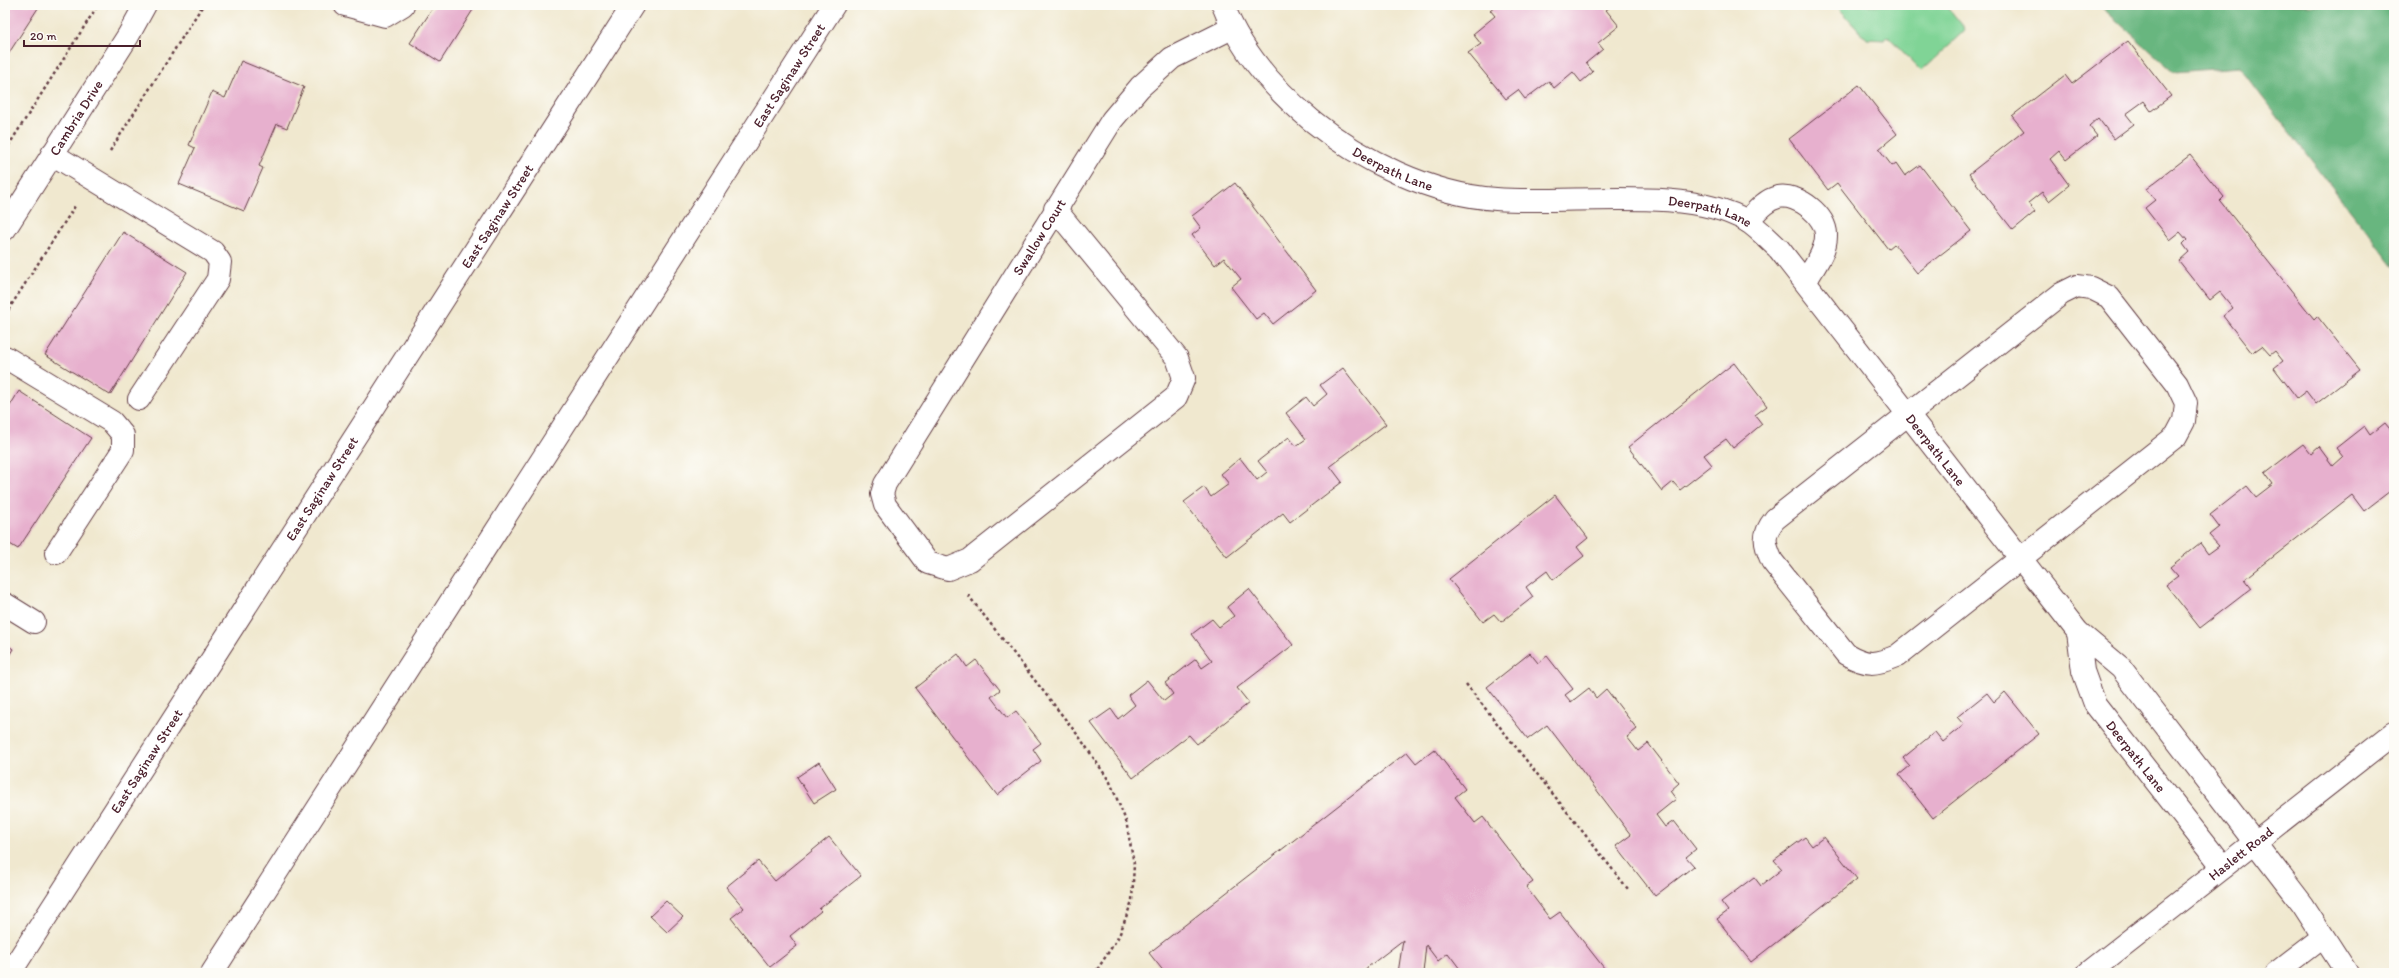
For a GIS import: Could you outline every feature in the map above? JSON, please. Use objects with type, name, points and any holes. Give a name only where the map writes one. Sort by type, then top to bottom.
[{"type":"main road","name":"Cambria Drive","points":[[5,229],[128,36],[145,5]]},
{"type":"main road","points":[[345,5],[385,16],[403,5]]},
{"type":"main road","name":"East Saginaw Street","points":[[10,973],[633,5]]},
{"type":"main road","name":"East Saginaw Street","points":[[212,973],[834,5]]},
{"type":"main road","name":"Deerpath Lane","points":[[1223,5],[1232,28],[1263,72],[1299,110],[1337,141],[1373,162],[1450,192],[1496,200],[1665,200],[1713,207],[1747,222],[1779,249],[1806,281],[1908,416],[2022,558],[2078,632],[2121,668],[2303,905],[2347,973]]},
{"type":"main road","name":"Swallow Court","points":[[948,568],[928,563],[885,505],[882,494],[885,484],[1055,209],[1112,120],[1140,87],[1172,58],[1232,28]]},
{"type":"main road","points":[[52,154],[213,252],[220,262],[218,279],[139,399]]},
{"type":"main road","points":[[1747,222],[1767,201],[1779,196],[1792,198],[1811,208],[1822,223],[1826,235],[1824,248],[1806,281]]},
{"type":"main road","points":[[948,568],[970,560],[1164,407],[1176,397],[1184,378],[1177,358],[1055,209]]},
{"type":"main road","points":[[2077,286],[2091,288],[2109,297],[2178,384],[2186,404],[2184,421],[2176,436],[1897,656],[1880,663],[1862,663],[1846,654],[1772,561],[1765,545],[1766,529],[1775,518],[1908,416],[2060,294],[2077,286]]},
{"type":"main road","points":[[5,357],[112,422],[123,435],[123,450],[56,553]]},
{"type":"main road","points":[[5,604],[34,622]]},
{"type":"main road","name":"Deerpath Lane","points":[[2078,632],[2083,671],[2095,704],[2223,867]]},
{"type":"main road","name":"Haslett Road","points":[[2098,970],[2223,867],[2394,733]]},
{"type":"main road","points":[[2276,973],[2323,937]]},
{"type":"path","points":[[5,151],[98,5]]},
{"type":"path","points":[[948,568],[1080,738],[1110,782],[1126,821],[1134,864],[1132,901],[1119,936],[1095,973]]},
{"type":"path","points":[[1466,684],[1628,889]]},
{"type":"green space","points":[[1836,5],[1946,5],[1963,26],[1964,31],[1921,71],[1888,36],[1885,40],[1867,39]]},
{"type":"green space","points":[[2099,5],[2394,5],[2394,267],[2239,67],[2174,72]]},
{"type":"building","points":[[5,5],[40,5],[5,59]]},
{"type":"building","points":[[435,5],[476,5],[440,62],[410,43]]},
{"type":"building","points":[[1496,5],[1613,5],[1606,10],[1619,26],[1598,43],[1603,49],[1586,63],[1593,72],[1581,82],[1573,72],[1554,88],[1549,81],[1525,99],[1518,90],[1506,99],[1468,53],[1481,44],[1473,34],[1495,16],[1490,10]]},
{"type":"building","points":[[2128,41],[2171,96],[2151,111],[2144,101],[2126,114],[2134,124],[2114,139],[2098,118],[2089,126],[2097,136],[2066,160],[2059,151],[2050,159],[2069,185],[2049,201],[2042,192],[2028,203],[2035,212],[2013,230],[1969,174],[2024,131],[2012,116],[2065,75],[2072,84]]},
{"type":"building","points":[[241,61],[304,87],[287,128],[277,124],[259,166],[263,168],[244,211],[179,184],[195,148],[189,145],[212,92],[225,98]]},
{"type":"building","points":[[1859,85],[1897,134],[1879,149],[1892,166],[1896,163],[1905,176],[1920,165],[1971,231],[1917,273],[1894,244],[1888,249],[1837,183],[1828,190],[1789,139]]},
{"type":"building","points":[[2190,155],[2224,197],[2220,201],[2314,319],[2317,316],[2360,370],[2316,404],[2306,391],[2297,398],[2274,368],[2283,361],[2275,351],[2270,355],[2262,346],[2252,353],[2223,316],[2233,308],[2220,292],[2210,300],[2179,261],[2189,252],[2183,244],[2187,240],[2180,232],[2170,240],[2145,208],[2155,200],[2146,189]]},
{"type":"building","points":[[1235,183],[1316,290],[1273,324],[1264,313],[1256,319],[1231,287],[1241,279],[1224,258],[1215,265],[1192,235],[1201,228],[1192,216]]},
{"type":"building","points":[[123,232],[187,272],[110,395],[45,355]]},
{"type":"building","points":[[1734,363],[1767,406],[1755,415],[1762,424],[1733,448],[1726,439],[1704,455],[1712,465],[1680,490],[1673,482],[1662,491],[1628,447]]},
{"type":"building","points":[[1343,368],[1386,424],[1330,466],[1342,482],[1290,522],[1283,513],[1227,557],[1184,502],[1204,487],[1211,497],[1229,484],[1221,474],[1240,458],[1257,480],[1267,472],[1258,461],[1289,437],[1296,446],[1306,439],[1286,413],[1306,397],[1313,406],[1327,394],[1320,385]]},
{"type":"building","points":[[19,391],[91,438],[18,549],[5,541],[5,414]]},
{"type":"building","points":[[2385,423],[2394,434],[2394,488],[2364,511],[2352,495],[2245,579],[2252,588],[2200,628],[2166,585],[2178,576],[2170,567],[2200,543],[2208,554],[2219,546],[2209,535],[2219,527],[2210,515],[2247,486],[2256,497],[2273,484],[2265,473],[2303,444],[2311,454],[2319,447],[2333,466],[2343,457],[2336,448],[2364,426],[2370,435]]},
{"type":"building","points":[[1555,495],[1588,538],[1577,547],[1584,556],[1553,580],[1547,571],[1526,587],[1533,597],[1501,622],[1494,614],[1483,622],[1449,579]]},
{"type":"building","points":[[1249,589],[1293,645],[1237,688],[1249,703],[1197,744],[1189,735],[1133,778],[1091,723],[1111,709],[1118,719],[1135,705],[1128,695],[1147,680],[1164,701],[1173,694],[1165,683],[1196,659],[1202,668],[1212,661],[1192,634],[1212,619],[1219,627],[1234,616],[1227,607]]},
{"type":"building","points":[[5,643],[13,649],[5,662]]},
{"type":"building","points":[[1530,653],[1538,663],[1547,656],[1573,689],[1565,695],[1571,702],[1589,688],[1596,698],[1606,689],[1637,729],[1627,737],[1638,751],[1648,743],[1679,783],[1670,791],[1676,799],[1656,815],[1665,827],[1674,821],[1696,849],[1686,857],[1694,866],[1655,896],[1616,846],[1631,835],[1547,725],[1528,739],[1487,687]]},
{"type":"building","points":[[958,654],[967,667],[976,660],[1000,690],[991,697],[1007,718],[1016,711],[1041,743],[1033,749],[1041,761],[997,795],[915,688]]},
{"type":"building","points":[[2005,692],[2039,734],[1933,818],[1899,775],[1910,766],[1903,758],[1935,732],[1943,742],[1964,725],[1957,717],[1987,693],[1994,702]]},
{"type":"building","points":[[1434,749],[1465,789],[1455,797],[1475,823],[1483,817],[1533,882],[1526,887],[1550,919],[1560,912],[1608,973],[1463,973],[1448,953],[1438,961],[1426,945],[1423,973],[1398,973],[1403,940],[1360,973],[1165,973],[1149,953],[1407,752],[1416,763]]},
{"type":"building","points":[[819,762],[836,789],[814,803],[797,777]]},
{"type":"building","points":[[829,837],[861,876],[819,909],[821,911],[790,936],[797,946],[770,967],[731,918],[744,908],[726,887],[758,861],[775,881]]},
{"type":"building","points":[[1805,837],[1812,846],[1824,837],[1857,879],[1751,962],[1717,919],[1728,911],[1721,902],[1754,877],[1761,886],[1782,869],[1774,860]]},
{"type":"building","points":[[666,901],[683,917],[667,932],[650,916]]}]
